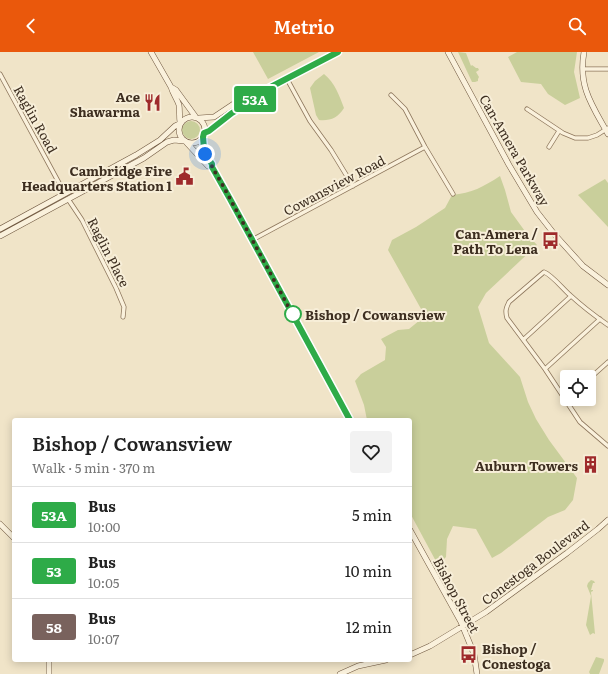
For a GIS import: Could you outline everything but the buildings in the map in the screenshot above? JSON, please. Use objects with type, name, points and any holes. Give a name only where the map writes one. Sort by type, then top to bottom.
[{"type":"main road","points":[[151,52],[179,104],[180,123],[178,133],[180,137],[208,166],[212,167]]},
{"type":"main road","points":[[0,229],[136,156],[160,140],[185,118],[190,116],[197,118],[214,117],[241,99],[253,93],[261,92],[338,52]]},
{"type":"main road","name":"Can-Amera Parkway","points":[[448,52],[508,165],[537,212],[555,235],[583,266],[608,285]]},
{"type":"main road","points":[[584,52],[584,82],[588,97],[607,130]]},
{"type":"main road","points":[[171,87],[176,90],[204,125],[204,150],[212,164],[212,167],[349,418]]},
{"type":"main road","points":[[0,236],[144,158],[166,142],[174,140],[191,143],[200,140],[204,135],[232,113],[255,99],[261,92]]},
{"type":"main road","name":"Conestoga Boulevard","points":[[412,654],[430,646],[486,612],[564,556],[598,530],[608,520]]},
{"type":"main road","points":[[0,524],[12,536]]},
{"type":"main road","name":"Bishop Street","points":[[412,534],[462,627],[474,654],[477,674]]},
{"type":"main road","points":[[48,662],[49,674]]},
{"type":"main road","points":[[340,674],[358,666],[377,662]]},
{"type":"street","points":[[583,69],[608,69]]},
{"type":"street","name":"Raglin Road","points":[[0,74],[65,194]]},
{"type":"street","points":[[287,79],[310,121],[331,150],[353,186]]},
{"type":"street","points":[[391,95],[406,110],[425,147],[453,194]]},
{"type":"street","points":[[528,109],[559,131],[575,138],[583,139],[592,137],[607,130]]},
{"type":"street","points":[[549,147],[559,131]]},
{"type":"street","name":"Cowansview Road","points":[[252,240],[425,147]]},
{"type":"street","name":"Raglin Place","points":[[68,199],[82,220],[116,288],[124,307],[123,317]]},
{"type":"street","points":[[560,390],[524,339],[507,318],[506,308],[509,302],[544,272],[571,296],[608,325]]},
{"type":"street","points":[[524,339],[571,296]]},
{"type":"street","points":[[545,369],[600,319]]},
{"type":"street","points":[[596,373],[608,362]]},
{"type":"street","points":[[570,406],[580,422],[608,446]]},
{"type":"green space","points":[[253,52],[319,52],[268,79]]},
{"type":"green space","points":[[458,52],[466,53],[471,66],[472,65],[478,68],[479,70],[476,72],[479,77],[478,81],[472,82]]},
{"type":"green space","points":[[517,52],[577,52],[574,72],[580,98],[565,105],[548,94],[541,84],[521,82],[508,57]]},
{"type":"green space","points":[[324,74],[334,85],[344,108],[333,118],[319,120],[316,115],[310,88],[315,81]]},
{"type":"green space","points":[[191,121],[197,124],[200,130],[197,136],[191,139],[185,136],[182,130],[185,124]]},
{"type":"green space","points":[[500,176],[511,212],[537,245],[486,293],[478,307],[489,343],[520,377],[528,402],[536,419],[549,440],[577,478],[573,500],[565,510],[548,517],[501,553],[492,558],[476,529],[453,526],[447,539],[446,557],[438,565],[412,517],[412,418],[367,418],[364,405],[355,381],[361,374],[385,360],[386,347],[381,339],[398,330],[409,329],[425,316],[388,250],[392,240],[416,227],[445,208],[452,195],[466,193]]},
{"type":"green space","points":[[605,179],[608,183],[608,227],[578,195]]},
{"type":"green space","points":[[591,580],[595,583],[593,583],[591,590],[593,591],[591,592],[595,634],[593,633],[590,635],[586,625],[591,596],[587,586]]},
{"type":"green space","points":[[596,657],[604,659],[604,661],[599,674],[590,674],[589,672]]},
{"type":"bus line","name":"53A","points":[[338,52],[261,92],[255,99],[204,133],[203,146],[205,154],[212,164],[212,167],[349,418]]},
{"type":"place","name":"Ace Shawarma","points":[[153,103]]},
{"type":"place","name":"Cambridge Fire Headquarters Station 1","points":[[185,177]]},
{"type":"place","name":"Can-Amera / Path To Lena","points":[[551,240]]},
{"type":"place","name":"Bishop / Cowansview","points":[[293,314]]},
{"type":"place","name":"Auburn Towers","points":[[591,465]]},
{"type":"place","name":"Bishop / Conestoga","points":[[469,655]]},
{"type":"route","points":[[205,154],[212,164],[212,167],[295,319],[293,314]]}]
